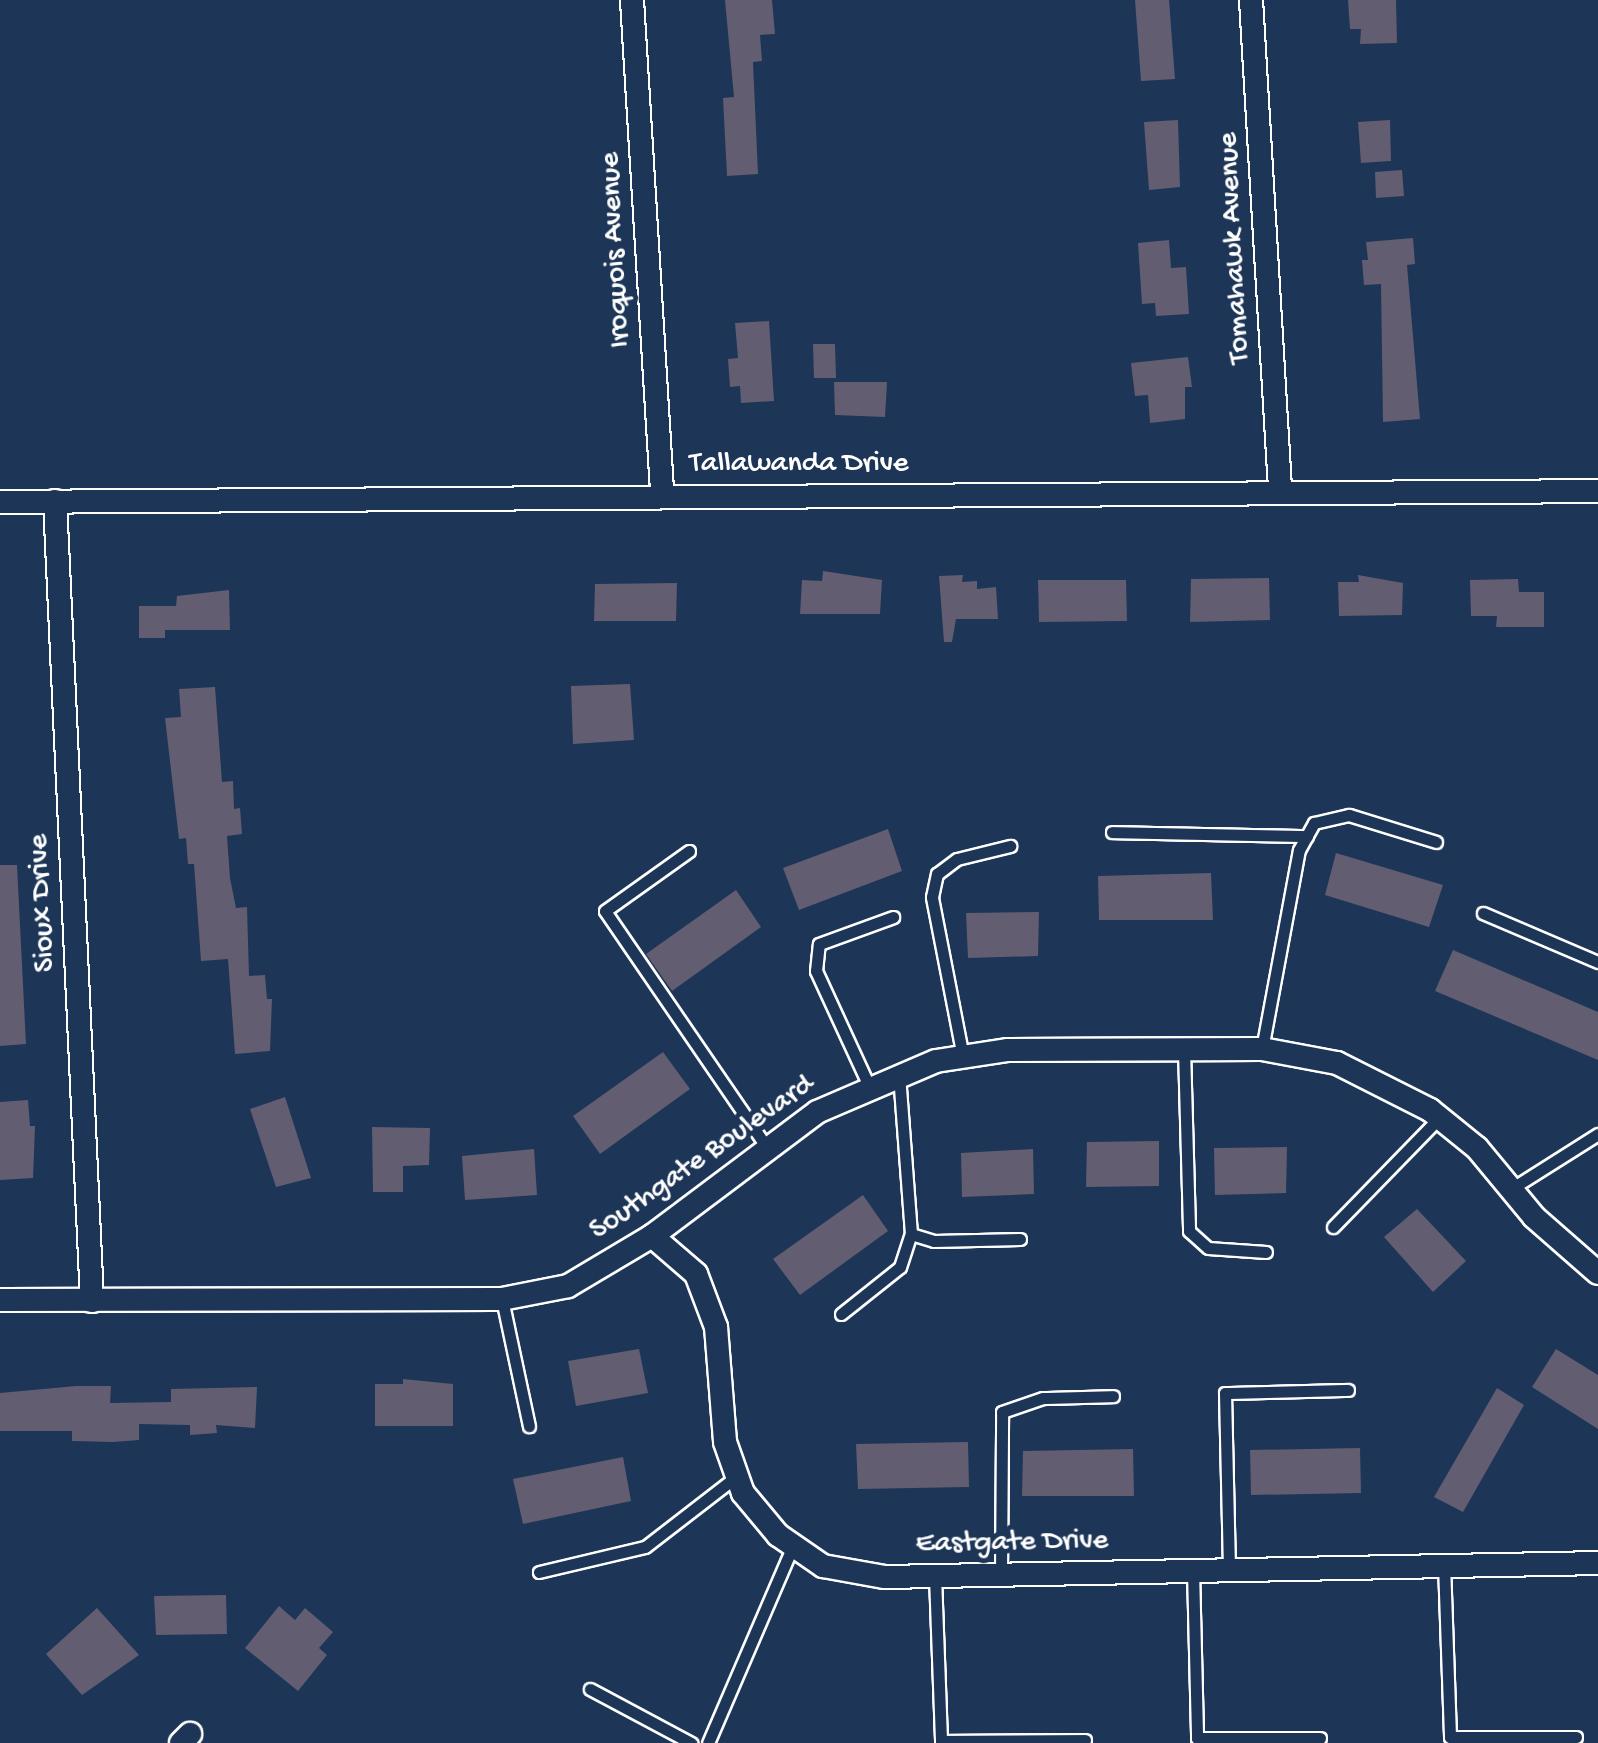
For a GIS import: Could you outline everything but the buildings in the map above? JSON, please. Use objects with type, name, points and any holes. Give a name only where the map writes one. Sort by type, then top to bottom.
[{"type":"street","name":"Iroquois Avenue","points":[[632,0],[662,496]]},
{"type":"street","name":"Tomahawk Avenue","points":[[1251,0],[1280,492]]},
{"type":"street","name":"Tallawanda Drive","points":[[0,502],[1598,491]]},
{"type":"street","name":"Sioux Drive","points":[[56,501],[92,1301]]},
{"type":"street","name":"Southgate Boulevard","points":[[0,1300],[502,1300],[568,1286],[652,1236],[817,1112],[898,1075],[963,1057],[1008,1050],[1262,1049],[1337,1062],[1440,1118],[1477,1148],[1511,1189],[1598,1273]]},
{"type":"street","name":"Eastgate Drive","points":[[652,1236],[696,1274],[716,1327],[724,1442],[737,1476],[754,1507],[793,1546],[822,1566],[885,1577],[1598,1563]]},
{"type":"lane","points":[[1262,1049],[1307,836],[1314,822],[1349,814],[1436,842]]},
{"type":"lane","points":[[1112,832],[1307,836]]},
{"type":"lane","points":[[963,1057],[934,932],[934,886],[937,874],[957,859],[1010,846]]},
{"type":"lane","points":[[689,851],[605,910],[768,1149]]},
{"type":"lane","points":[[1484,913],[1598,962]]},
{"type":"lane","points":[[869,1086],[816,972],[818,944],[894,917]]},
{"type":"lane","points":[[1184,1049],[1189,1231],[1208,1248],[1266,1252]]},
{"type":"lane","points":[[841,1314],[900,1267],[911,1234],[898,1075]]},
{"type":"lane","points":[[1333,1227],[1440,1118]]},
{"type":"lane","points":[[1511,1189],[1598,1134]]},
{"type":"lane","points":[[911,1234],[934,1241],[1020,1239]]},
{"type":"lane","points":[[502,1300],[528,1426]]},
{"type":"lane","points":[[1229,1569],[1225,1393],[1348,1390]]},
{"type":"lane","points":[[1001,1574],[1002,1412],[1043,1398],[1113,1396]]},
{"type":"lane","points":[[539,1572],[645,1547],[737,1476]]},
{"type":"lane","points":[[708,1743],[793,1546]]},
{"type":"lane","points":[[1444,1564],[1450,1737],[1576,1737]]},
{"type":"lane","points":[[1193,1570],[1197,1738],[1320,1738]]},
{"type":"lane","points":[[936,1576],[941,1741],[1085,1740]]},
{"type":"lane","points":[[590,1689],[692,1743]]}]
